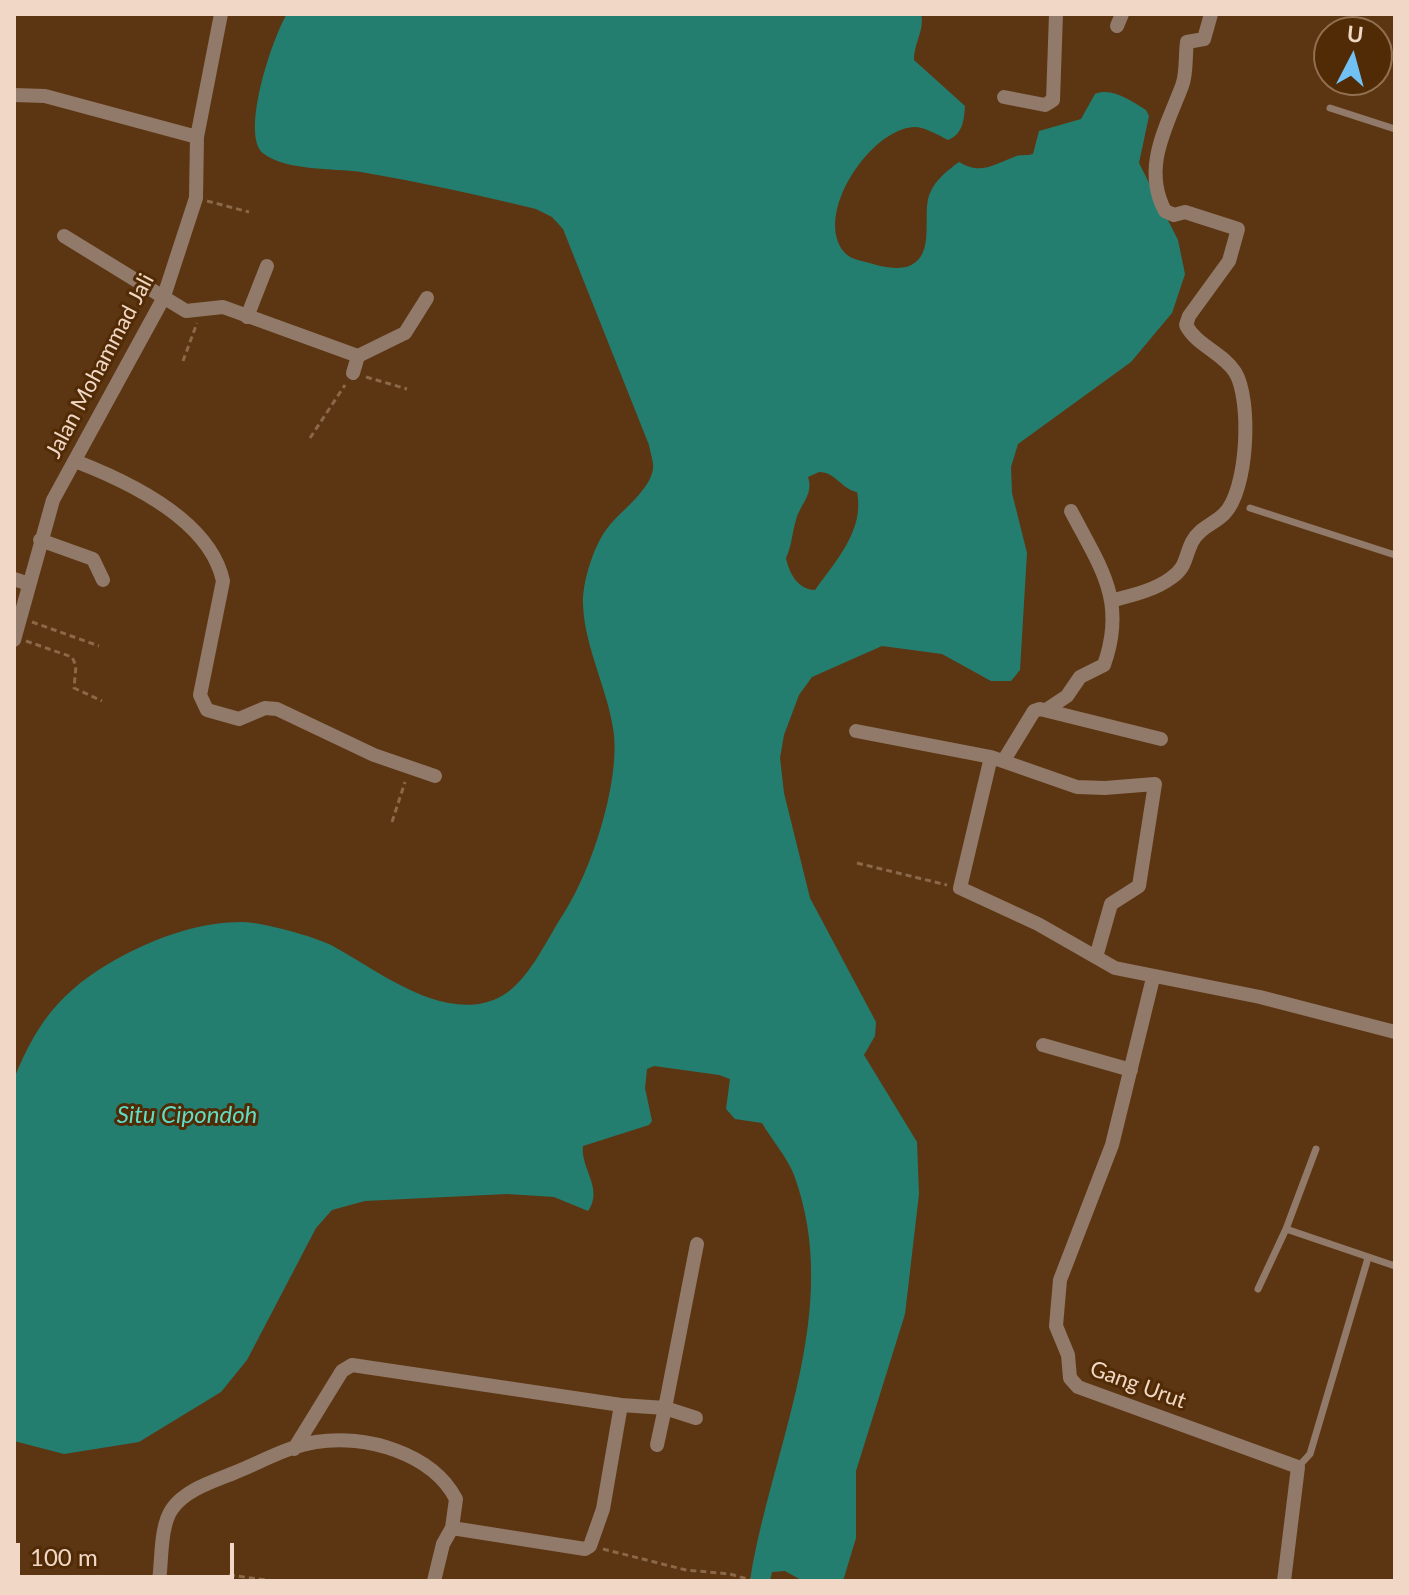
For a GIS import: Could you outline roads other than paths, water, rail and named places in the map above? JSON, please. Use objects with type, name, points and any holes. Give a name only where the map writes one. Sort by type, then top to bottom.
[{"type":"street","name":"Jalan Mohammad Jali","points":[[15,639],[53,500],[163,299],[196,198],[197,137],[221,14]]},
{"type":"street","points":[[1004,97],[1045,105],[1053,100],[1056,14]]},
{"type":"street","points":[[1114,600],[1170,579],[1186,564],[1192,541],[1208,523],[1225,514],[1236,492],[1242,459],[1247,418],[1235,372],[1186,325],[1189,316],[1229,261],[1238,229],[1185,212],[1174,215],[1165,211],[1153,186],[1153,169],[1183,84],[1187,42],[1203,40],[1211,14]]},
{"type":"street","points":[[14,95],[45,96],[197,137]]},
{"type":"street","points":[[64,236],[186,311],[200,312],[211,306],[358,356],[405,333],[427,298]]},
{"type":"street","points":[[247,317],[267,266]]},
{"type":"street","points":[[353,373],[358,356]]},
{"type":"street","points":[[75,461],[123,480],[164,505],[208,550],[221,572],[223,581],[200,690],[200,700],[207,710],[239,719],[265,708],[277,709],[374,755],[435,776]]},
{"type":"street","points":[[1046,710],[1067,696],[1080,677],[1104,665],[1115,620],[1114,600],[1105,576],[1071,511]]},
{"type":"street","points":[[40,540],[93,559],[103,580]]},
{"type":"street","points":[[14,579],[29,584]]},
{"type":"street","points":[[1161,739],[1046,710],[1034,711],[997,759],[960,888],[1038,924],[1115,968],[1153,978],[1250,994],[1395,1032]]},
{"type":"street","points":[[856,731],[997,759],[1077,787],[1155,784],[1139,886],[1111,904],[1096,957]]},
{"type":"street","name":"Gang Urut","points":[[1153,978],[1112,1145],[1060,1280],[1056,1326],[1068,1355],[1072,1383],[1298,1467]]},
{"type":"street","points":[[1043,1045],[1131,1070]]},
{"type":"street","points":[[657,1445],[697,1244]]},
{"type":"street","points":[[294,1449],[342,1371],[352,1365],[621,1405],[665,1408],[696,1418]]},
{"type":"street","points":[[452,1528],[587,1547],[603,1509],[621,1405]]},
{"type":"street","points":[[159,1581],[166,1521],[172,1508],[201,1486],[313,1442],[348,1441],[394,1450],[423,1462],[439,1475],[456,1499],[452,1528],[443,1544],[434,1581]]},
{"type":"street","points":[[1284,1581],[1298,1467]]},
{"type":"lane","points":[[1330,108],[1395,129]]},
{"type":"lane","points":[[1250,508],[1395,555]]},
{"type":"lane","points":[[1258,1289],[1286,1229],[1316,1149]]},
{"type":"lane","points":[[1286,1229],[1395,1266]]},
{"type":"lane","points":[[1298,1467],[1310,1454],[1368,1258]]},
{"type":"water","name":"Situ Cipondoh","points":[[287,14],[921,14],[922,25],[914,60],[965,106],[962,126],[948,140],[914,127],[897,131],[880,142],[851,177],[841,197],[836,218],[837,237],[845,253],[858,260],[891,268],[909,266],[918,261],[926,243],[930,193],[939,179],[959,162],[981,168],[1016,156],[1033,154],[1039,131],[1081,119],[1095,94],[1101,92],[1128,99],[1146,110],[1149,116],[1139,163],[1178,240],[1185,274],[1172,313],[1131,362],[1018,444],[1011,467],[1012,493],[1027,553],[1020,670],[1011,681],[991,681],[942,654],[882,646],[812,677],[799,695],[784,735],[780,758],[784,793],[810,898],[876,1022],[875,1036],[864,1055],[917,1142],[919,1194],[905,1314],[856,1471],[856,1538],[843,1581],[803,1581],[785,1571],[772,1572],[770,1581],[750,1581],[799,1379],[808,1328],[811,1277],[807,1226],[791,1168],[762,1123],[735,1119],[726,1109],[730,1079],[719,1075],[654,1066],[647,1069],[645,1088],[652,1121],[649,1125],[583,1146],[594,1195],[588,1211],[554,1197],[507,1194],[365,1201],[332,1210],[316,1228],[247,1360],[221,1392],[139,1442],[64,1454],[14,1441],[14,1079],[34,1037],[58,1004],[88,977],[142,946],[198,927],[243,922],[275,927],[331,945],[389,979],[433,999],[455,1004],[477,1004],[498,998],[527,972],[574,895],[593,852],[612,778],[614,735],[585,622],[585,585],[594,553],[604,534],[647,485],[653,463],[649,445],[563,229],[552,217],[536,209],[361,172],[298,166],[264,154],[257,144],[257,108],[267,63]],"holes":[[[825,473],[857,492],[857,519],[839,557],[815,590],[795,580],[786,558],[798,514],[808,494],[808,477]]]}]
